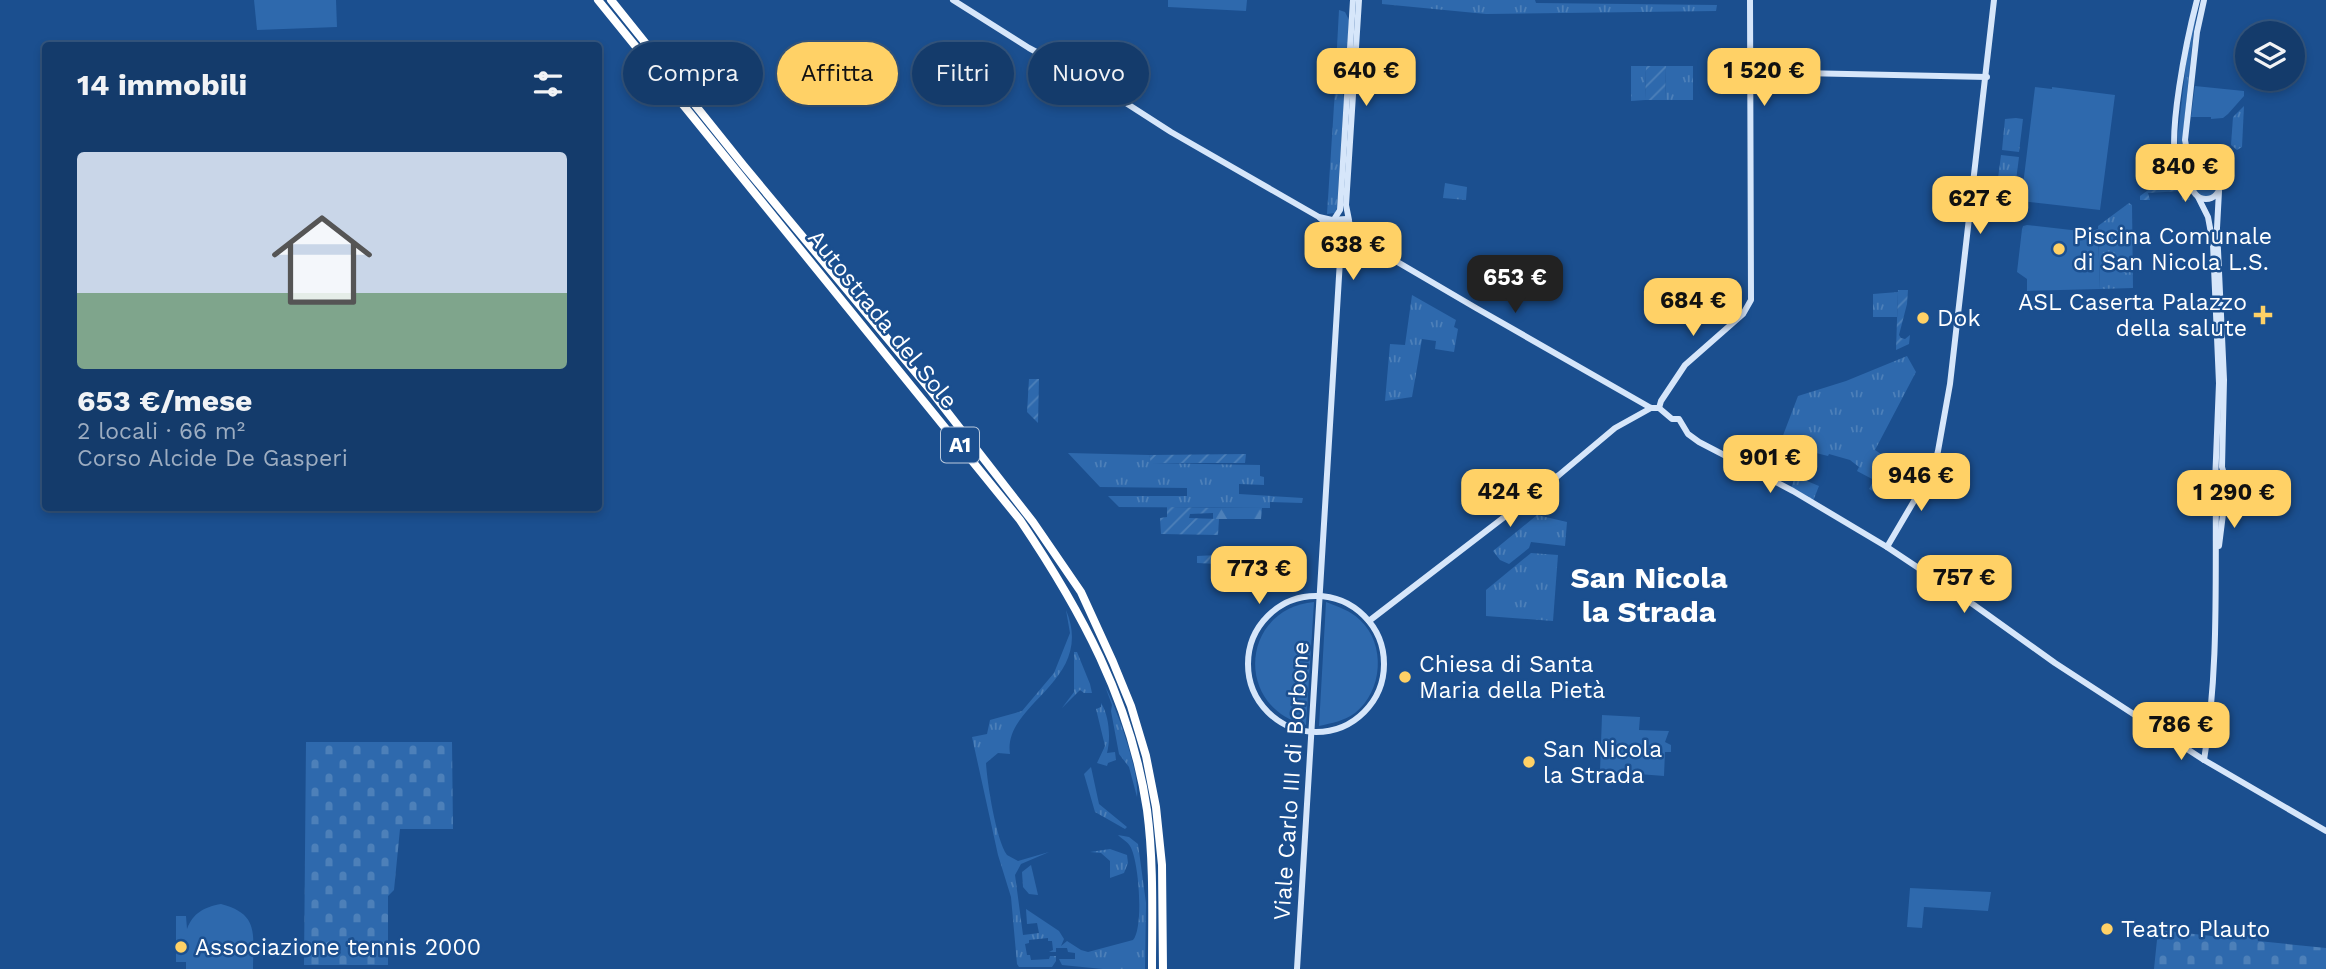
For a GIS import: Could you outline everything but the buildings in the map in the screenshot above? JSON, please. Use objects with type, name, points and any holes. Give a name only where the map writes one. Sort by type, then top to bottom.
[{"type":"highway","name":"Autostrada del Sole","points":[[598,0],[1020,520],[1072,600],[1105,666],[1137,761],[1147,809],[1153,868],[1152,969]]},
{"type":"highway","name":"Autostrada del Sole","points":[[611,0],[744,166],[931,391],[1033,522],[1081,592],[1114,662],[1146,756],[1156,807],[1162,865],[1163,969]]},
{"type":"street","points":[[953,0],[1047,59],[1101,87],[1171,132],[1319,217],[1349,220]]},
{"type":"street","points":[[1331,231],[1331,224],[1341,206],[1353,0]]},
{"type":"street","points":[[1359,0],[1346,205],[1353,230],[1365,243]]},
{"type":"street","points":[[1370,621],[1615,429],[1655,408],[1685,365],[1749,306],[1752,290],[1750,0]]},
{"type":"street","points":[[1887,547],[1934,467],[1938,451],[1950,384],[1994,0]]},
{"type":"street","points":[[2197,0],[2181,77],[2176,127],[2176,164],[2208,217],[2213,244],[2219,383],[2215,487],[2217,566],[2214,677],[2204,760]]},
{"type":"street","points":[[2204,0],[2197,32],[2185,140],[2192,160],[2219,178],[2217,228],[2224,380],[2222,467],[2228,484],[2217,566]]},
{"type":"street","points":[[1750,72],[1987,77]]},
{"type":"street","points":[[2192,188],[2194,176],[2201,171],[2209,171]]},
{"type":"street","points":[[2198,197],[2212,198],[2219,191]]},
{"type":"street","name":"Viale Carlo III di Borbone","points":[[1319,217],[1336,239],[1340,260]]},
{"type":"street","name":"Viale Carlo III di Borbone","points":[[1297,969],[1340,260],[1343,247],[1353,230]]},
{"type":"street","points":[[1336,239],[1356,239],[1365,243],[1672,419],[1679,419],[1689,434],[1699,442],[1793,491],[1887,547],[1974,604],[2055,663],[2204,760],[2326,831]]},
{"type":"street","points":[[2215,487],[2220,480],[2225,481]]},
{"type":"street","points":[[2215,487],[2221,493],[2227,490]]},
{"type":"street","points":[[1320,596],[1341,601],[1370,621],[1382,647],[1385,661],[1378,694],[1364,713],[1349,724],[1331,731],[1312,732],[1289,727],[1261,705],[1250,679],[1248,660],[1252,641],[1268,616],[1289,602],[1320,596]]},
{"type":"green space","points":[[254,0],[336,0],[337,27],[257,30]]},
{"type":"green space","points":[[1168,0],[1247,0],[1246,11],[1168,7]]},
{"type":"green space","points":[[1382,0],[1535,0],[1536,3],[1717,5],[1716,11],[1486,14],[1382,4]]},
{"type":"green space","points":[[2199,0],[2182,143],[2186,157],[2199,169],[2193,172],[2189,182],[2177,160],[2178,133],[2188,47]]},
{"type":"green space","points":[[1339,10],[1345,12],[1349,20],[1345,80],[1340,85],[1335,84]]},
{"type":"green space","points":[[1631,66],[1646,66],[1645,100],[1631,101]]},
{"type":"green space","points":[[1646,66],[1666,66],[1665,100],[1645,100]]},
{"type":"green space","points":[[1666,66],[1693,66],[1693,100],[1665,100]]},
{"type":"green space","points":[[2195,86],[2244,91],[2244,96],[2223,118],[2191,117]]},
{"type":"green space","points":[[2035,87],[2115,95],[2100,210],[2021,201]]},
{"type":"green space","points":[[1335,90],[1342,92],[1344,97],[1337,208],[1335,213],[1327,214]]},
{"type":"green space","points":[[2244,106],[2242,147],[2237,150],[2231,145],[2233,117]]},
{"type":"green space","points":[[2005,119],[2023,119],[2019,152],[2002,150]]},
{"type":"green space","points":[[2001,155],[2019,157],[2013,204],[1995,202]]},
{"type":"green space","points":[[2206,173],[2217,180],[2218,185],[2211,196],[2206,197],[2195,190],[2194,185],[2201,174]]},
{"type":"green space","points":[[2169,175],[2176,175],[2190,200],[2182,200],[2181,191],[2148,193],[2150,200],[2140,200],[2140,196]]},
{"type":"green space","points":[[1445,183],[1467,187],[1466,200],[1443,198]]},
{"type":"green space","points":[[2129,203],[2132,205],[2133,288],[2100,289],[2098,226]]},
{"type":"green space","name":"Piscina Comunale di San Nicola L.S.","points":[[2027,225],[2089,232],[2098,229],[2100,289],[2027,291],[2027,279],[2017,272],[2022,229]]},
{"type":"green space","points":[[1898,290],[1908,290],[1899,335],[1905,339],[1910,335],[1909,344],[1896,350]]},
{"type":"green space","points":[[1898,292],[1897,317],[1873,317],[1873,294]]},
{"type":"green space","points":[[1412,295],[1456,320],[1454,327],[1458,329],[1454,352],[1435,349],[1436,341],[1422,339],[1412,397],[1385,401],[1390,344],[1405,345]]},
{"type":"green space","points":[[1907,356],[1916,372],[1875,450],[1884,456],[1875,472],[1892,484],[1885,498],[1869,489],[1874,480],[1857,471],[1859,467],[1850,460],[1829,454],[1816,453],[1807,481],[1819,486],[1813,501],[1791,488],[1804,452],[1779,446],[1798,396],[1846,381]]},
{"type":"green space","points":[[1029,379],[1039,379],[1038,423],[1027,412]]},
{"type":"green space","points":[[1068,453],[1149,455],[1152,463],[1260,465],[1260,476],[1264,477],[1264,485],[1239,484],[1239,494],[1303,498],[1302,503],[1270,502],[1270,508],[1119,507],[1108,496],[1187,496],[1187,488],[1100,487]]},
{"type":"green space","points":[[1246,454],[1245,463],[1151,463],[1149,455]]},
{"type":"green space","points":[[1167,507],[1213,508],[1213,513],[1190,514],[1189,518],[1219,519],[1218,535],[1161,534],[1160,518],[1167,517]]},
{"type":"green space","points":[[1213,508],[1262,508],[1261,519],[1213,519]]},
{"type":"green space","points":[[1537,515],[1567,522],[1565,546],[1531,542],[1529,548],[1509,564],[1500,560],[1493,551]]},
{"type":"green space","points":[[1269,546],[1269,556],[1278,556],[1277,563],[1263,564],[1263,572],[1215,572],[1217,564],[1197,563],[1197,556],[1218,555],[1218,547]]},
{"type":"green space","points":[[1531,553],[1558,555],[1553,621],[1486,616],[1486,590]]},
{"type":"green space","points":[[1314,602],[1306,725],[1283,715],[1266,700],[1257,680],[1255,660],[1260,640],[1271,622],[1289,609]]},
{"type":"green space","points":[[1326,602],[1352,614],[1368,630],[1374,642],[1378,667],[1371,693],[1355,713],[1342,720],[1319,726]]},
{"type":"green space","points":[[1066,610],[1072,635],[1069,656],[1059,674],[1020,720],[1011,736],[1010,754],[998,753],[986,763],[990,797],[1007,855],[1018,861],[1049,852],[1021,864],[1015,875],[1023,935],[1039,933],[1037,923],[1027,924],[1026,909],[1059,931],[1064,939],[1061,946],[1067,941],[1088,952],[1133,940],[1139,909],[1136,865],[1130,846],[1118,835],[1129,837],[1138,844],[1146,903],[1145,969],[1062,965],[1059,959],[1075,959],[1075,953],[1068,952],[1067,948],[1056,948],[1056,952],[1049,952],[1053,950],[1052,941],[1048,941],[1048,938],[1029,940],[1029,943],[1025,944],[1031,960],[1056,956],[1052,967],[1019,967],[1017,964],[1011,897],[998,855],[972,737],[987,734],[990,720],[1022,711],[1054,673],[1070,633]]},
{"type":"green space","points":[[1074,652],[1077,652],[1092,693],[1080,690],[1062,708],[1074,692]]},
{"type":"green space","points":[[1105,686],[1121,725],[1131,757],[1137,797],[1129,767],[1119,754],[1112,705]]},
{"type":"green space","points":[[1101,703],[1108,727],[1107,753],[1115,752],[1116,760],[1107,766],[1097,763],[1105,746],[1096,709],[1101,707]]},
{"type":"green space","points":[[1602,715],[1640,717],[1639,730],[1669,731],[1665,742],[1671,745],[1671,752],[1665,752],[1664,776],[1600,771]]},
{"type":"green space","points":[[306,742],[452,742],[453,829],[400,829],[394,890],[388,896],[388,965],[304,965]]},
{"type":"green space","points":[[1091,767],[1099,804],[1127,827],[1125,829],[1095,812],[1084,774]]},
{"type":"green space","points":[[1110,849],[1127,855],[1128,863],[1124,873],[1110,878],[1110,861],[1101,853],[1090,852]]},
{"type":"green space","points":[[1031,865],[1038,895],[1029,894],[1023,887],[1022,872]]},
{"type":"green space","points":[[1910,888],[1991,892],[1988,911],[1924,907],[1922,928],[1907,927]]},
{"type":"green space","points":[[221,904],[242,914],[252,928],[253,969],[186,969],[186,962],[176,962],[176,916],[186,916],[187,929],[192,919],[200,912]]},
{"type":"green space","points":[[2158,930],[2221,937],[2222,934],[2234,935],[2239,931],[2244,936],[2257,937],[2258,941],[2326,948],[2326,969],[2154,969]]},
{"type":"place","name":"Piscina Comunale di San Nicola L.S.","points":[[2059,249]]},
{"type":"place","name":"ASL Caserta Palazzo della salute","points":[[2263,315]]},
{"type":"place","name":"Dok","points":[[1923,318]]},
{"type":"place","name":"Chiesa di Santa Maria della Pietà","points":[[1405,677]]},
{"type":"place","name":"San Nicola la Strada","points":[[1529,762]]},
{"type":"place","name":"Teatro Plauto","points":[[2107,929]]},
{"type":"place","name":"Associazione tennis 2000","points":[[181,947]]},
{"type":"district","name":"San Nicola la Strada","points":[[1649,595]]}]
